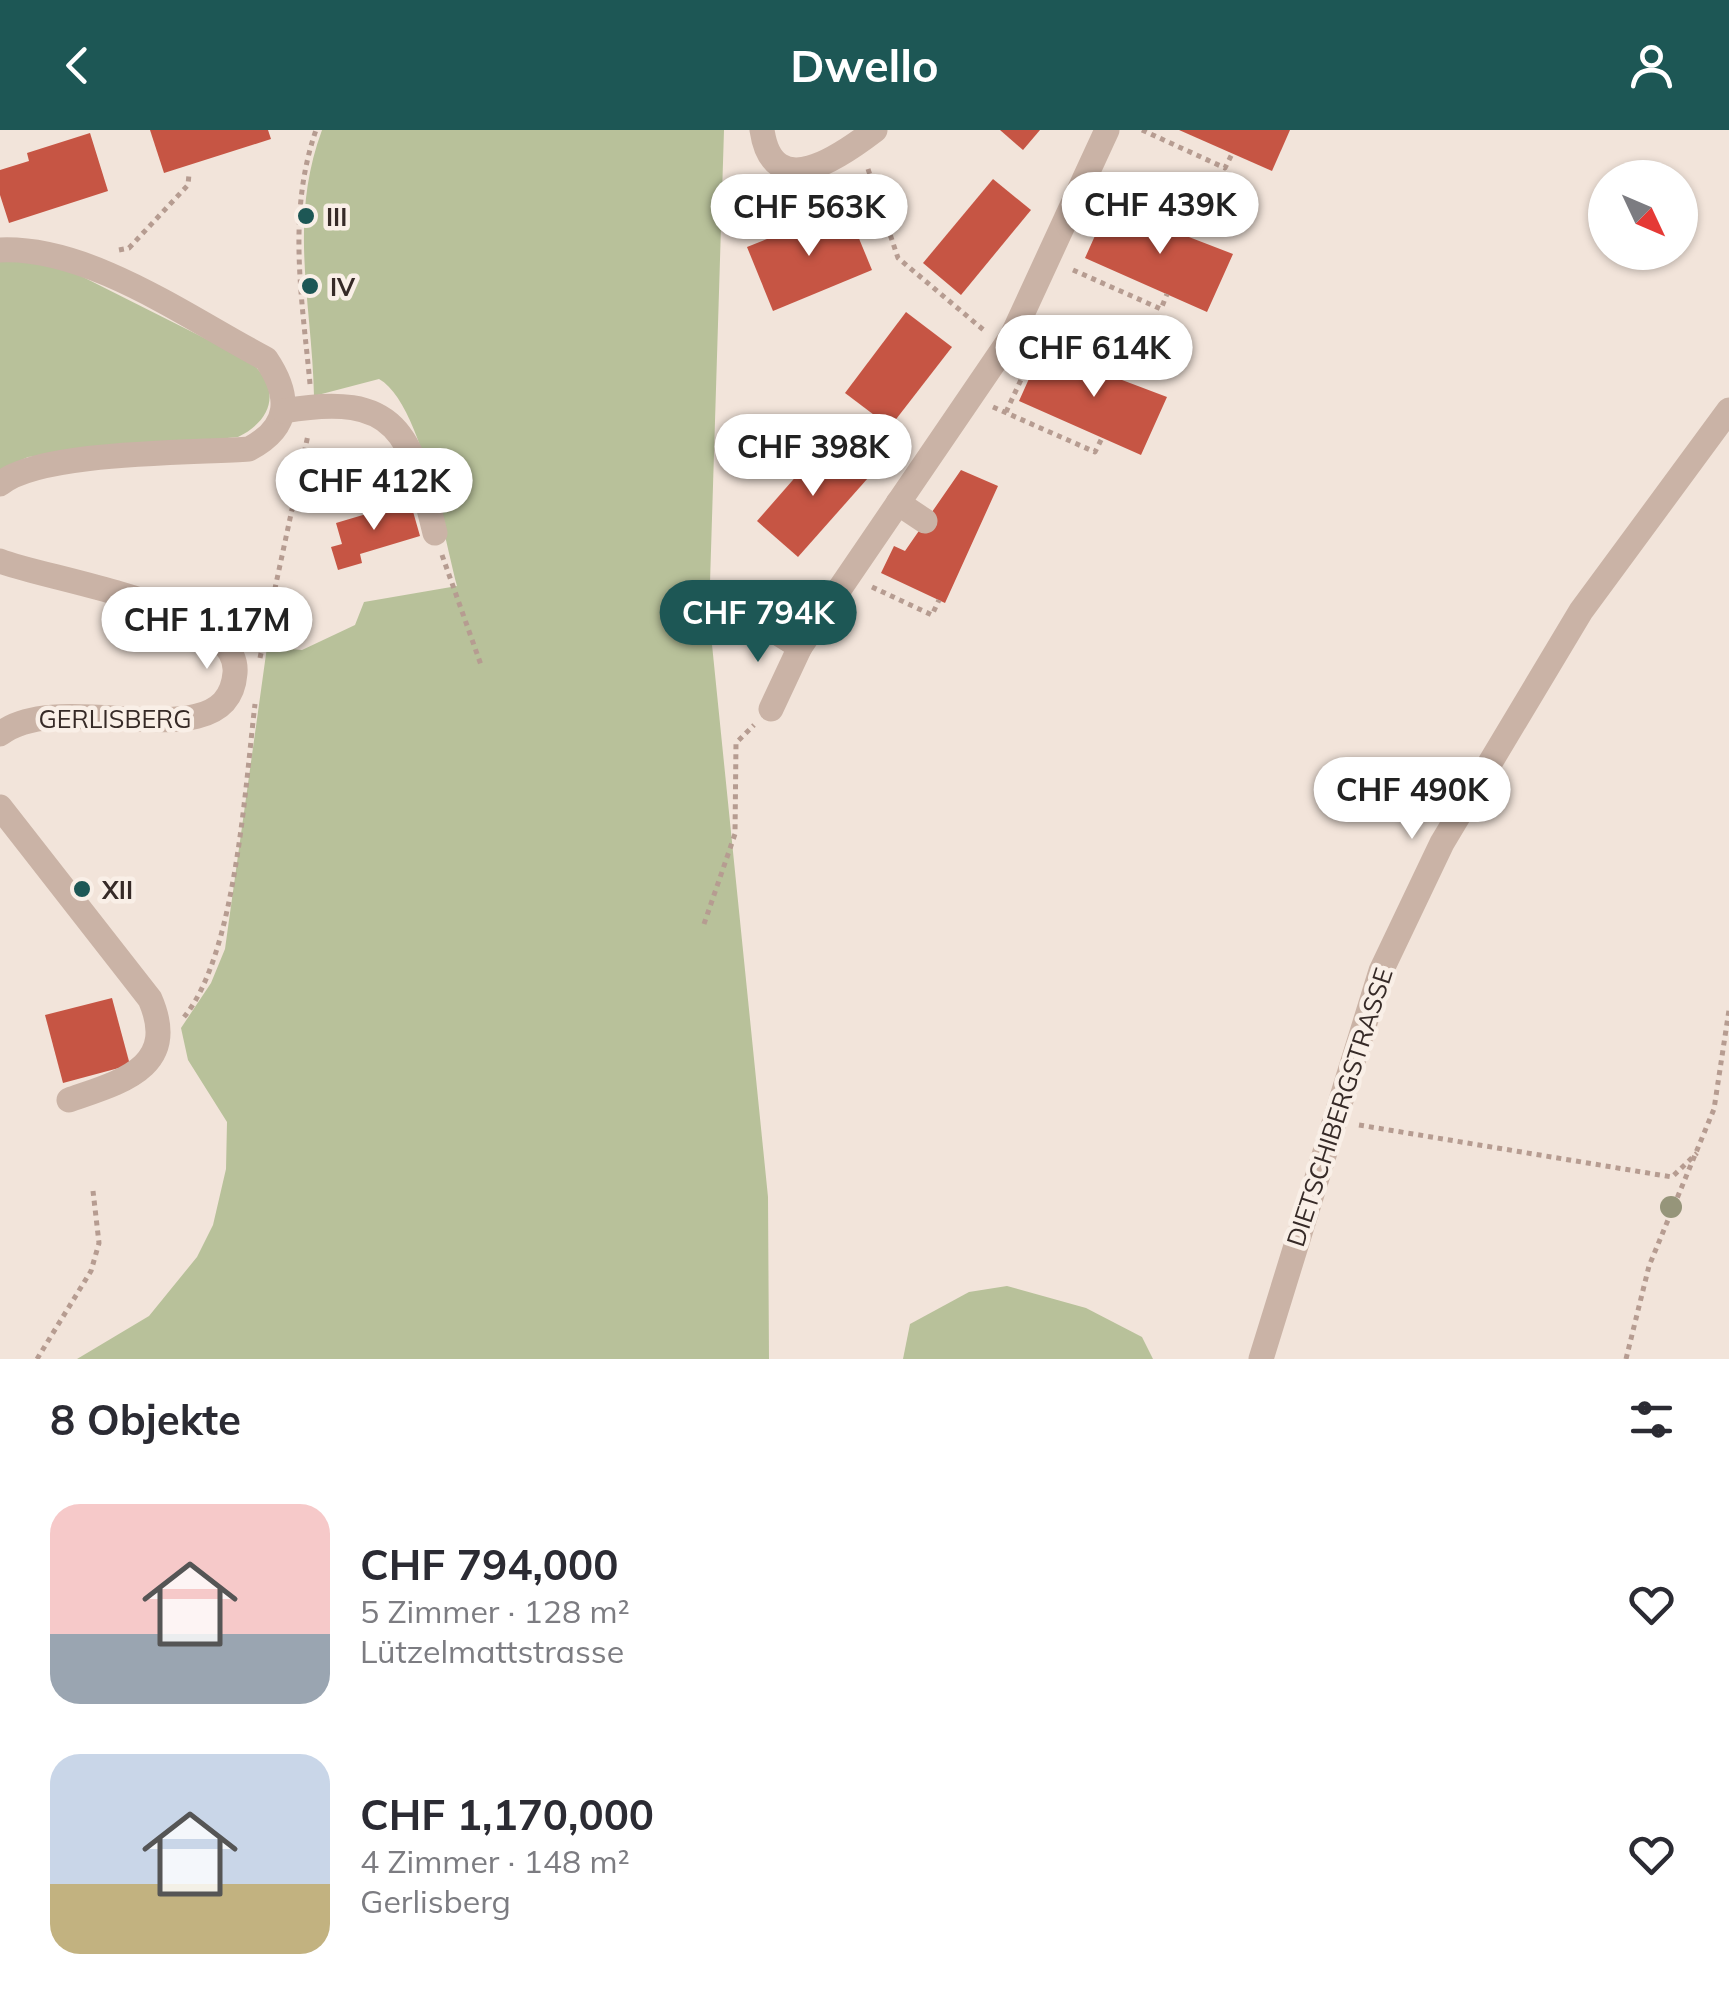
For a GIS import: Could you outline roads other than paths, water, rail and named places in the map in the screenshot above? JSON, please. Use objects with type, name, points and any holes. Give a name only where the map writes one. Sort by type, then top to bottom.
[{"type":"street","points":[[762,130],[764,148],[786,168],[805,171],[867,136]]},
{"type":"street","points":[[771,708],[800,647],[972,397],[1078,196],[1107,130]]},
{"type":"street","points":[[1078,196],[1118,213]]},
{"type":"street","points":[[0,250],[34,248],[104,274],[266,360],[280,380],[286,400],[267,440],[249,448],[50,464],[12,474],[0,484]]},
{"type":"street","points":[[1002,337],[1053,354]]},
{"type":"street","points":[[284,411],[311,406],[368,410],[395,428],[420,471],[435,533]]},
{"type":"street","name":"DIETSCHIBERGSTRASSE","points":[[1261,1359],[1381,971],[1442,843],[1580,611],[1729,410]]},
{"type":"street","points":[[898,503],[925,521]]},
{"type":"street","name":"GERLISBERG","points":[[0,561],[162,608],[206,626],[232,655],[236,674],[226,700],[212,715],[191,721],[78,714],[28,718],[0,734]]},
{"type":"street","points":[[741,610],[800,647]]},
{"type":"street","points":[[0,807],[150,999],[158,1036],[148,1064],[126,1081],[69,1100]]},
{"type":"place","name":"III","points":[[306,216]]},
{"type":"place","name":"IV","points":[[310,286]]},
{"type":"place","name":"XII","points":[[82,889]]}]
